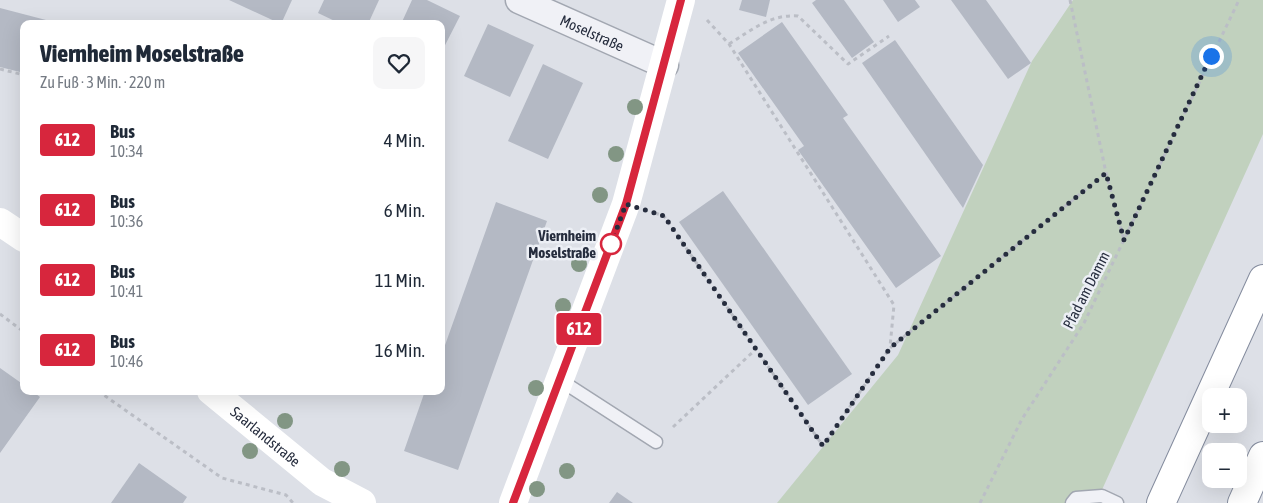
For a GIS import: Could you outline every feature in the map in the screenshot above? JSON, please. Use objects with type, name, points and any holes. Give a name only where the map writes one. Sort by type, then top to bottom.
[{"type":"main road","points":[[513,503],[626,204],[681,0]]},
{"type":"main road","points":[[0,222],[20,235]]},
{"type":"main road","points":[[1161,503],[1263,279]]},
{"type":"main road","name":"Saarlandstraße","points":[[215,395],[330,493],[362,503]]},
{"type":"main road","points":[[1242,503],[1263,456]]},
{"type":"street","name":"Moselstraße","points":[[519,0],[665,65]]},
{"type":"lane","points":[[560,380],[656,442]]},
{"type":"lane","points":[[1072,503],[1076,498],[1102,496],[1116,503]]},
{"type":"path","points":[[1070,0],[1106,173],[1124,240]]},
{"type":"path","name":"Pfad am Damm","points":[[980,503],[1022,420],[1084,323],[1239,0]]},
{"type":"path","points":[[729,44],[765,21],[785,15],[798,16],[848,64],[889,36]]},
{"type":"path","points":[[705,19],[729,44],[894,305],[890,348]]},
{"type":"path","points":[[0,69],[20,74]]},
{"type":"path","points":[[626,204],[664,216],[823,446],[890,348],[1106,173]]},
{"type":"path","points":[[0,314],[20,329]]},
{"type":"path","points":[[656,442],[756,349]]},
{"type":"path","points":[[104,395],[222,478],[286,495],[293,503]]},
{"type":"green space","points":[[1073,0],[1263,0],[1263,134],[1096,503],[777,503],[898,355],[1032,61]]},
{"type":"building","points":[[229,0],[292,0],[283,20],[272,20]]},
{"type":"building","points":[[324,0],[379,0],[370,20],[333,20],[318,13]]},
{"type":"building","points":[[412,0],[427,0],[460,16],[445,45],[445,20],[403,20]]},
{"type":"building","points":[[742,0],[770,0],[766,17],[739,10]]},
{"type":"building","points":[[816,0],[844,0],[874,42],[852,58],[812,3]]},
{"type":"building","points":[[883,0],[915,0],[920,7],[898,22]]},
{"type":"building","points":[[951,0],[986,0],[1031,63],[1008,79]]},
{"type":"building","points":[[0,8],[46,20],[20,20],[20,72],[0,67]]},
{"type":"building","points":[[782,22],[848,115],[843,118],[941,256],[896,288],[798,150],[804,146],[738,53]]},
{"type":"building","points":[[488,24],[534,45],[510,97],[464,76]]},
{"type":"building","points":[[895,40],[983,165],[963,208],[862,63]]},
{"type":"building","points":[[543,64],[583,83],[548,159],[508,141]]},
{"type":"building","points":[[723,191],[852,374],[808,405],[679,222]]},
{"type":"building","points":[[496,202],[547,221],[458,470],[404,451],[424,395],[445,395],[445,345]]},
{"type":"building","points":[[0,368],[20,382],[20,395],[37,395],[40,397],[0,453]]},
{"type":"building","points":[[139,463],[187,497],[183,503],[111,503]]},
{"type":"building","points":[[617,492],[633,503],[609,503]]},
{"type":"bus line","name":"612","points":[[513,503],[626,204],[681,0]]},
{"type":"place","name":"Viernheim Moselstraße","points":[[611,244]]},
{"type":"route","points":[[611,244],[626,204],[664,216],[823,446],[890,348],[1106,173],[1124,240],[1211,56]]}]
